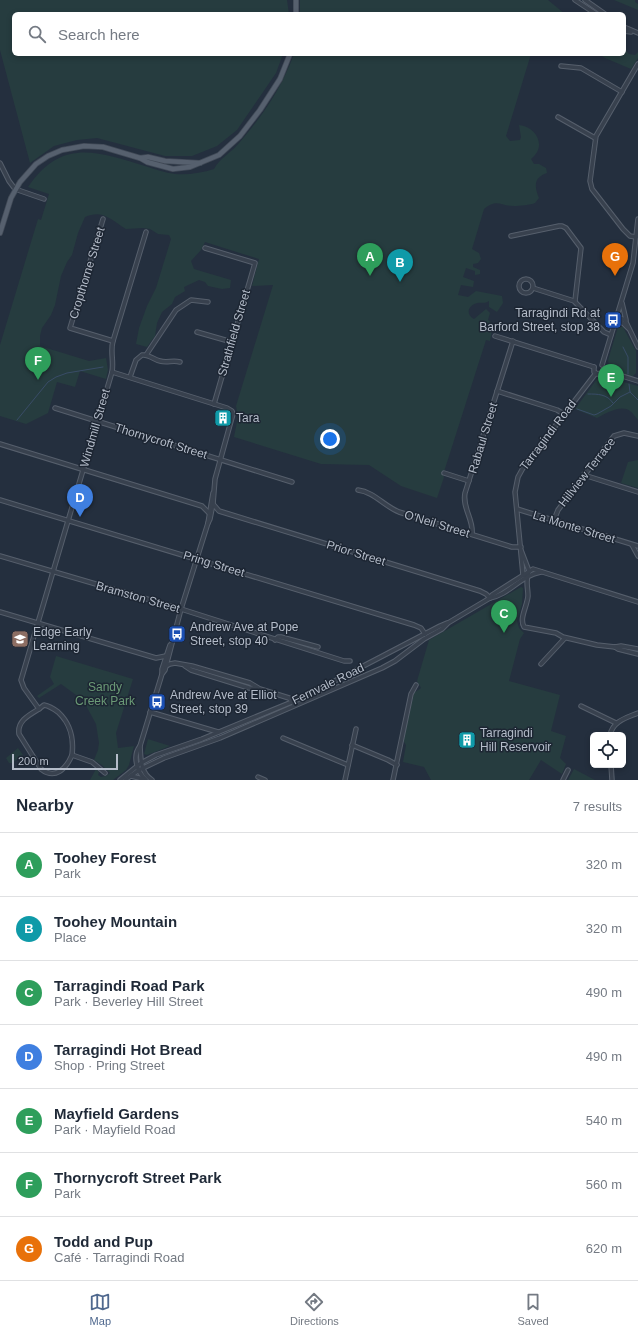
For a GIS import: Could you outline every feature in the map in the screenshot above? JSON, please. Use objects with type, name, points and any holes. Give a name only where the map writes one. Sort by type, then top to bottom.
[{"type":"main road","points":[[296,0],[296,12]]},
{"type":"main road","points":[[0,233],[11,198],[24,176],[36,164],[48,156],[62,150],[73,147],[103,147],[140,158],[148,157],[165,161],[200,163],[219,155],[240,136],[260,110],[280,79],[289,56]]},
{"type":"street","points":[[575,0],[593,12]]},
{"type":"street","points":[[585,0],[602,12]]},
{"type":"street","points":[[626,28],[638,33]]},
{"type":"street","points":[[626,31],[638,33]]},
{"type":"street","points":[[636,237],[630,236],[624,229],[592,189],[590,181],[595,138],[638,64]]},
{"type":"street","points":[[561,66],[581,68],[622,92]]},
{"type":"street","points":[[558,117],[595,138]]},
{"type":"street","points":[[0,163],[15,189],[44,198]]},
{"type":"street","name":"Cropthorne Street","points":[[103,219],[70,328],[113,341]]},
{"type":"street","points":[[603,370],[602,365],[633,263],[638,219]]},
{"type":"street","points":[[511,236],[559,226],[565,227],[581,249],[574,301]]},
{"type":"street","name":"Windmill Street","points":[[39,708],[24,688],[21,680],[112,372],[111,347],[146,232]]},
{"type":"street","name":"Strathfield Street","points":[[205,248],[255,263],[214,404]]},
{"type":"street","points":[[533,288],[574,301],[604,332],[611,335]]},
{"type":"street","points":[[146,355],[176,310],[191,300],[208,302]]},
{"type":"street","points":[[622,300],[626,321],[638,347]]},
{"type":"street","points":[[616,319],[626,321]]},
{"type":"street","points":[[616,319],[629,329]]},
{"type":"street","points":[[197,332],[232,342]]},
{"type":"street","points":[[495,336],[594,367],[598,364],[602,365]]},
{"type":"street","name":"Rabaul Street","points":[[472,534],[472,525],[464,502],[465,493],[513,341]]},
{"type":"street","points":[[130,377],[138,358],[142,355],[146,355],[159,361],[180,362]]},
{"type":"street","points":[[594,367],[596,373],[600,374],[603,370]]},
{"type":"street","points":[[603,370],[638,381]]},
{"type":"street","points":[[112,372],[227,408],[232,411],[233,416],[215,479],[208,523],[140,746],[137,749],[137,766],[152,780]]},
{"type":"street","name":"Tarragindi Road","points":[[529,571],[521,548],[516,509],[515,486],[518,477],[596,373]]},
{"type":"street","points":[[497,391],[557,410],[564,414]]},
{"type":"street","name":"Thornycroft Street","points":[[55,408],[292,482]]},
{"type":"street","name":"Hillview Terrace","points":[[554,520],[558,510],[614,436],[620,433],[627,433],[638,436]]},
{"type":"street","points":[[0,444],[202,506],[210,513]]},
{"type":"street","points":[[444,473],[469,481]]},
{"type":"street","points":[[584,474],[638,492]]},
{"type":"street","name":"O'Neil Street","points":[[358,490],[378,498],[394,510],[521,548]]},
{"type":"street","name":"Pring Street","points":[[0,500],[197,558],[414,625],[421,628],[425,634]]},
{"type":"street","points":[[202,506],[212,504]]},
{"type":"street","points":[[212,504],[219,511]]},
{"type":"street","name":"La Monte Street","points":[[516,509],[638,546]]},
{"type":"street","points":[[210,513],[219,511]]},
{"type":"street","name":"Prior Street","points":[[219,511],[480,591],[490,598]]},
{"type":"street","name":"La Monte Street","points":[[632,545],[638,556]]},
{"type":"street","name":"Tarragindi Road","points":[[521,548],[520,554],[528,597],[522,619],[523,626],[525,628],[556,633],[565,638]]},
{"type":"street","name":"Bramston Street","points":[[0,556],[181,609],[344,661],[350,661]]},
{"type":"street","points":[[525,576],[529,571],[535,569],[638,602]]},
{"type":"street","name":"Fernvale Road","points":[[120,780],[141,763],[161,753],[293,702],[329,685],[448,623],[490,598],[505,591],[525,576],[541,572]]},
{"type":"street","points":[[0,612],[156,658],[165,665],[175,663]]},
{"type":"street","name":"Fernvale Road","points":[[125,780],[141,769],[164,758],[220,738],[389,664],[424,639],[442,629],[448,623]]},
{"type":"street","name":"Bramston Street","points":[[275,640],[280,637],[318,647]]},
{"type":"street","points":[[541,664],[565,638],[598,645],[615,647],[621,646],[638,649]]},
{"type":"street","points":[[615,647],[638,654]]},
{"type":"street","points":[[156,658],[167,656]]},
{"type":"street","points":[[167,656],[175,663],[192,666],[289,698],[295,706]]},
{"type":"street","points":[[394,780],[411,693],[416,685]]},
{"type":"street","points":[[44,705],[50,707],[61,715],[68,723],[71,730],[73,741],[72,755],[65,768],[57,776],[48,775],[41,769],[19,734],[18,729],[20,723],[39,708],[44,705]]},
{"type":"street","points":[[581,706],[616,723]]},
{"type":"street","points":[[150,712],[218,732]]},
{"type":"street","points":[[611,732],[616,723],[638,713]]},
{"type":"street","points":[[345,780],[356,729]]},
{"type":"street","points":[[283,738],[348,765]]},
{"type":"street","points":[[352,745],[397,765]]},
{"type":"street","points":[[140,746],[141,769],[145,780]]},
{"type":"street","points":[[72,755],[92,762],[106,773]]},
{"type":"street","points":[[611,768],[612,780]]},
{"type":"street","points":[[563,780],[568,770]]},
{"type":"street","points":[[131,776],[145,780]]},
{"type":"street","points":[[258,777],[265,780]]},
{"type":"green space","points":[[0,0],[287,0],[289,12],[12,12],[12,56],[282,56],[276,73],[237,130],[217,146],[192,156],[165,156],[97,138],[77,140],[54,146],[30,163],[0,50]]},
{"type":"green space","points":[[300,0],[548,0],[563,12],[300,12]]},
{"type":"green space","points":[[614,0],[635,0],[638,4],[638,10]]},
{"type":"green space","points":[[626,50],[629,54],[635,55],[638,52],[638,58],[631,69],[602,56],[626,56]]},
{"type":"green space","points":[[293,56],[530,56],[506,136],[510,141],[520,140],[519,125],[531,129],[538,138],[539,143],[536,154],[531,159],[534,164],[539,164],[546,168],[547,173],[538,178],[536,183],[539,198],[535,203],[509,206],[496,203],[484,209],[472,249],[479,253],[481,259],[478,263],[473,264],[473,267],[480,270],[480,274],[475,275],[475,271],[466,268],[463,277],[474,281],[473,287],[461,285],[458,295],[468,297],[476,291],[502,296],[503,303],[497,312],[489,307],[489,301],[474,304],[470,308],[469,313],[474,319],[486,309],[490,313],[488,320],[493,324],[490,341],[486,340],[437,498],[401,486],[369,465],[321,464],[234,437],[238,417],[236,406],[273,285],[252,286],[259,259],[205,242],[201,250],[191,261],[194,269],[231,280],[230,288],[222,289],[208,286],[205,282],[199,280],[184,287],[185,291],[175,297],[172,304],[162,312],[157,323],[155,336],[147,347],[136,344],[139,328],[147,306],[156,288],[171,239],[169,235],[158,234],[150,229],[126,229],[111,219],[97,214],[85,217],[78,233],[72,255],[61,276],[55,305],[51,315],[42,328],[40,346],[89,361],[106,358],[108,370],[106,379],[80,371],[75,387],[57,382],[48,413],[26,424],[0,416],[0,345],[38,219],[41,220],[49,194],[28,187],[41,171],[53,161],[67,155],[81,152],[111,156],[175,174],[205,172],[214,169],[219,162],[240,142],[257,121],[278,90]]},
{"type":"green space","points":[[618,327],[623,327],[636,351],[636,373],[630,377],[609,366],[608,360]]},
{"type":"green space","points":[[600,377],[606,377],[638,386],[638,420],[626,409],[613,410],[597,418],[575,409]]},
{"type":"green space","points":[[638,460],[638,488],[621,483],[628,462]]},
{"type":"green space","points":[[521,587],[523,588],[522,604],[517,621],[519,628],[524,633],[520,639],[509,681],[560,695],[551,731],[566,736],[560,758],[566,764],[562,774],[541,760],[529,780],[431,780],[424,767],[403,762],[406,745],[403,740],[414,693],[421,688],[417,681],[429,640]]},
{"type":"green space","name":"Sandy Creek Park","points":[[56,656],[133,679],[116,733],[118,748],[134,746],[129,765],[126,770],[113,780],[90,780],[96,769],[99,772],[98,775],[101,777],[110,773],[94,760],[99,743],[96,724],[83,700],[61,684],[39,698],[37,696],[54,684],[50,677]]},
{"type":"green space","points":[[148,739],[170,746],[147,755],[144,754]]},
{"type":"green space","points":[[18,748],[23,755],[12,763],[9,763],[6,758]]},
{"type":"green space","points":[[574,769],[595,780],[568,780]]},
{"type":"waterway","points":[[623,347],[628,357],[628,374]]},
{"type":"waterway","points":[[17,420],[48,382],[56,377],[67,373],[103,367]]},
{"type":"waterway","points":[[629,384],[630,392],[638,400]]},
{"type":"waterway","points":[[577,409],[594,415],[611,406],[620,397],[630,392]]},
{"type":"waterway","points":[[588,394],[599,394],[605,396],[613,403]]},
{"type":"place","name":"Toohey Forest","points":[[370,276]]},
{"type":"place","name":"Todd and Pup","points":[[615,276]]},
{"type":"place","name":"Toohey Mountain","points":[[400,282]]},
{"type":"place","name":"Tarragindi Rd at Barford Street, stop 38","points":[[613,320]]},
{"type":"place","name":"Thornycroft Street Park","points":[[38,380]]},
{"type":"place","name":"Mayfield Gardens","points":[[611,397]]},
{"type":"place","name":"Tara","points":[[223,418]]},
{"type":"place","name":"Tarragindi Hot Bread","points":[[80,517]]},
{"type":"place","name":"Tarragindi Road Park","points":[[504,633]]},
{"type":"place","name":"Andrew Ave at Pope Street, stop 40","points":[[177,634]]},
{"type":"place","name":"Edge Early Learning","points":[[20,639]]},
{"type":"place","name":"Andrew Ave at Elliot Street, stop 39","points":[[157,702]]},
{"type":"place","name":"Tarragindi Hill Reservoir","points":[[467,740]]}]
